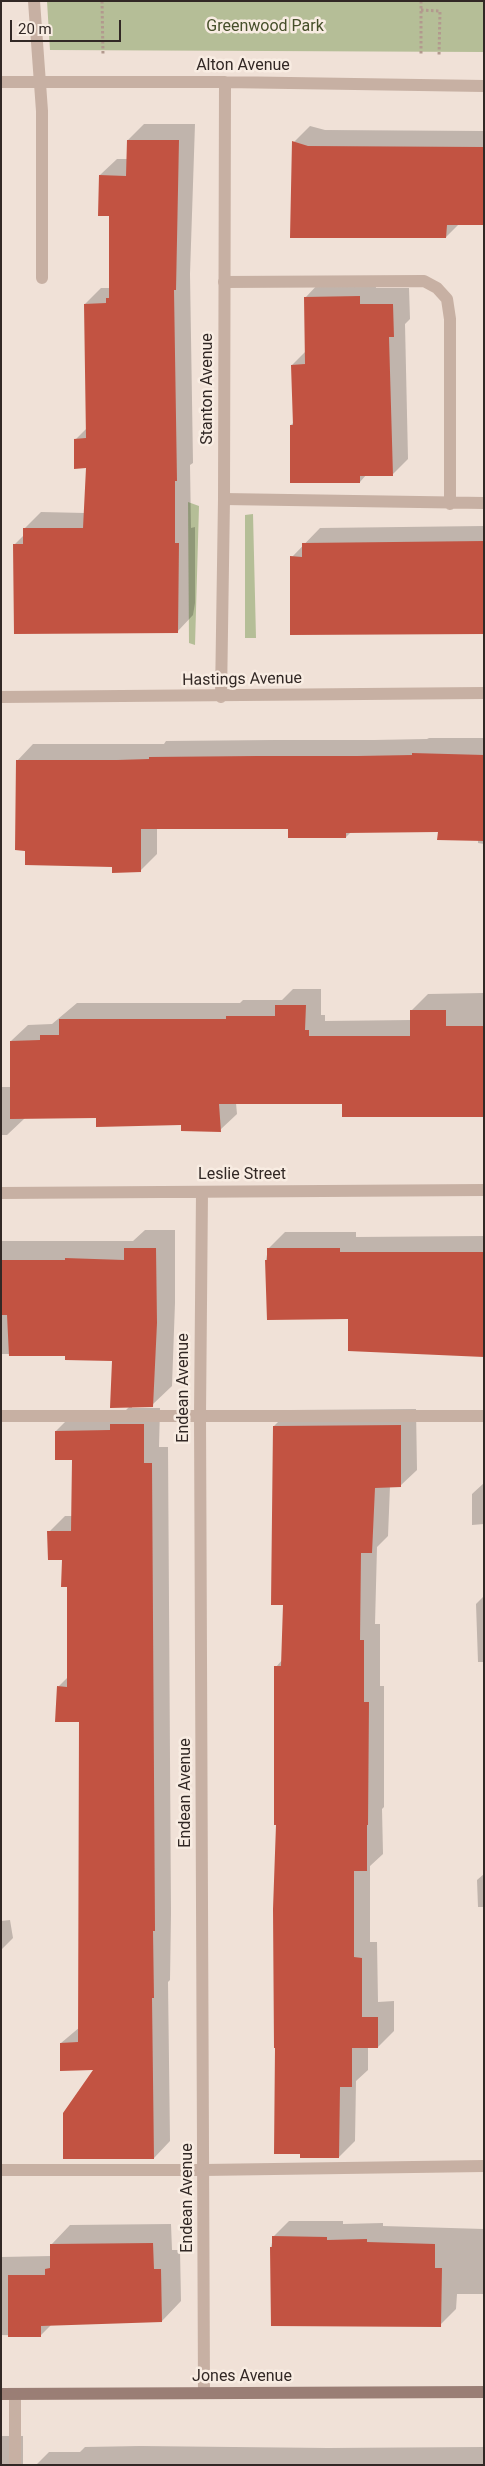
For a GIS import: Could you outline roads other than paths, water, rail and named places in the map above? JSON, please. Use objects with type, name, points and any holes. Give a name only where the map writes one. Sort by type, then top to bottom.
[{"type":"street","points":[[34,1],[42,111],[42,278]]},
{"type":"street","name":"Alton Avenue","points":[[1,82],[225,82],[484,86]]},
{"type":"street","name":"Stanton Avenue","points":[[221,696],[224,500],[225,82]]},
{"type":"street","points":[[224,282],[424,281],[437,288],[447,299],[450,319],[450,504]]},
{"type":"street","points":[[224,500],[484,503]]},
{"type":"street","name":"Hastings Avenue","points":[[1,697],[484,693]]},
{"type":"street","name":"Leslie Street","points":[[1,1194],[484,1190]]},
{"type":"street","name":"Endean Avenue","points":[[202,1192],[200,1415],[204,2393]]},
{"type":"street","points":[[1,1416],[484,1416]]},
{"type":"street","points":[[1,2170],[204,2170],[484,2166]]},
{"type":"street","name":"Jones Avenue","points":[[1,2394],[484,2392]]},
{"type":"street","points":[[15,2395],[16,2465]]},
{"type":"park label","name":"Greenwood Park","points":[[265,27]]}]
